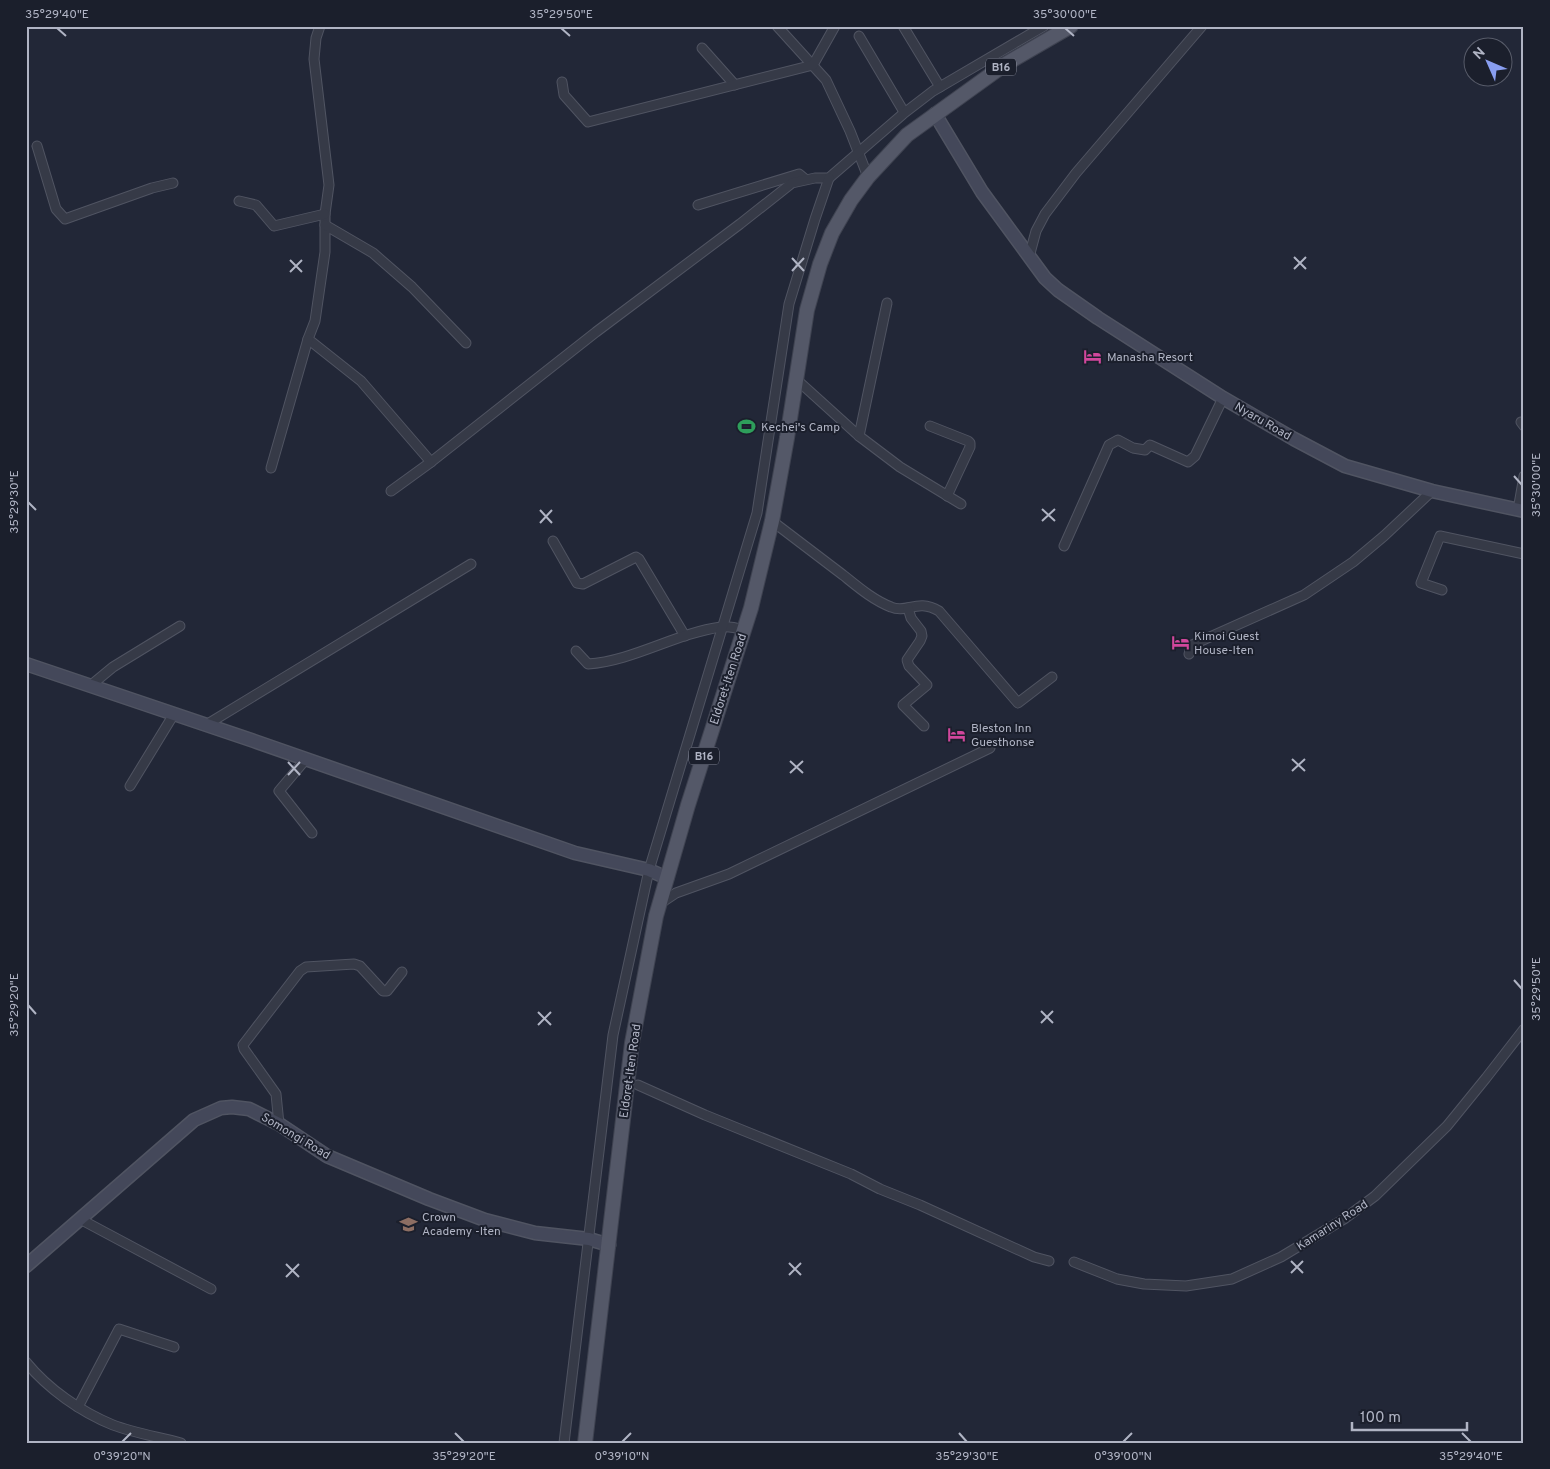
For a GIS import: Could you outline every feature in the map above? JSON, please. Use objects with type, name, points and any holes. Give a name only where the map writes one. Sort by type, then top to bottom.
[{"type":"main road","name":"Eldoret-Iten Road","points":[[585,1443],[632,1043],[658,905],[751,608],[772,521],[807,310],[820,264],[832,233],[851,200],[868,177],[907,135],[1004,65],[1071,26]]},
{"type":"street","points":[[271,468],[308,338],[315,321],[325,252],[329,185],[314,59],[316,38],[320,26]]},
{"type":"street","points":[[777,26],[826,80],[835,96],[868,177]]},
{"type":"street","points":[[562,82],[564,95],[588,122],[813,65],[835,26]]},
{"type":"street","points":[[903,26],[940,87]]},
{"type":"street","points":[[564,1443],[613,1035],[649,870],[757,513],[788,304],[815,219],[829,178],[904,112],[940,87],[1044,26]]},
{"type":"street","points":[[1032,261],[1036,231],[1045,214],[1076,173],[1202,26]]},
{"type":"street","points":[[859,36],[904,112]]},
{"type":"street","points":[[702,48],[735,85]]},
{"type":"street","name":"Nyaru Road","points":[[936,114],[982,192],[1045,278],[1098,318],[1222,398],[1345,466],[1432,491],[1521,511]]},
{"type":"street","points":[[37,146],[56,208],[65,218],[152,188],[173,183]]},
{"type":"street","points":[[698,205],[799,174],[805,179]]},
{"type":"street","points":[[391,491],[792,183],[805,179],[829,178]]},
{"type":"street","points":[[239,201],[256,204],[274,226],[326,214]]},
{"type":"street","points":[[326,224],[373,253],[412,287],[466,343]]},
{"type":"street","points":[[859,436],[887,303]]},
{"type":"street","points":[[308,338],[361,381],[431,462]]},
{"type":"street","points":[[796,379],[859,436],[900,467],[961,504]]},
{"type":"street","points":[[1064,546],[1109,445],[1118,440],[1133,448],[1144,450],[1150,445],[1188,462],[1195,456],[1222,398]]},
{"type":"street","points":[[930,426],[970,443],[970,447],[947,496]]},
{"type":"street","points":[[1521,511],[1524,476]]},
{"type":"street","points":[[1189,654],[1192,645],[1304,595],[1353,562],[1432,491]]},
{"type":"street","points":[[772,521],[870,596],[892,608],[908,608],[920,605],[930,606],[939,611],[1018,703],[1052,677]]},
{"type":"street","points":[[1442,590],[1421,583],[1440,536],[1524,554]]},
{"type":"street","points":[[554,541],[577,583],[583,584],[636,557],[639,559],[685,636]]},
{"type":"street","points":[[206,725],[471,564]]},
{"type":"street","points":[[908,608],[910,618],[921,631],[922,636],[907,660],[909,666],[928,685],[903,705],[924,726]]},
{"type":"street","points":[[90,686],[113,667],[180,626]]},
{"type":"street","points":[[576,651],[588,664],[603,663],[685,636],[723,626],[744,630]]},
{"type":"street","points":[[26,664],[575,853],[649,870],[667,878]]},
{"type":"street","points":[[130,786],[174,714]]},
{"type":"street","points":[[658,905],[676,893],[729,874],[990,748]]},
{"type":"street","points":[[306,759],[279,791],[312,833]]},
{"type":"street","points":[[279,1124],[276,1094],[244,1049],[243,1044],[300,971],[306,967],[354,964],[360,966],[383,991],[387,991],[402,972]]},
{"type":"street","name":"Kamariny Road","points":[[1074,1262],[1117,1279],[1144,1284],[1186,1286],[1232,1279],[1281,1257],[1344,1219],[1375,1196],[1447,1126],[1524,1029]]},
{"type":"street","points":[[638,1085],[705,1115],[851,1174],[880,1189],[920,1204],[1034,1257],[1049,1261]]},
{"type":"street","name":"Somongi Road","points":[[26,1266],[194,1120],[221,1108],[232,1107],[249,1108],[279,1124],[326,1156],[428,1199],[485,1220],[535,1233],[589,1239],[609,1245]]},
{"type":"street","points":[[80,1219],[211,1288]]},
{"type":"street","points":[[78,1406],[119,1328],[174,1347]]},
{"type":"street","points":[[26,1362],[35,1373],[54,1389],[78,1406],[114,1425],[181,1443]]},
{"type":"place","name":"Manasha Resort","points":[[1093,357]]},
{"type":"place","name":"Kechei's Camp","points":[[747,427]]},
{"type":"place","name":"Kimoi Guest House-Iten","points":[[1180,643]]},
{"type":"place","name":"Bleston Inn Guesthonse","points":[[957,735]]},
{"type":"place","name":"Crown Academy -Iten","points":[[408,1224]]}]
